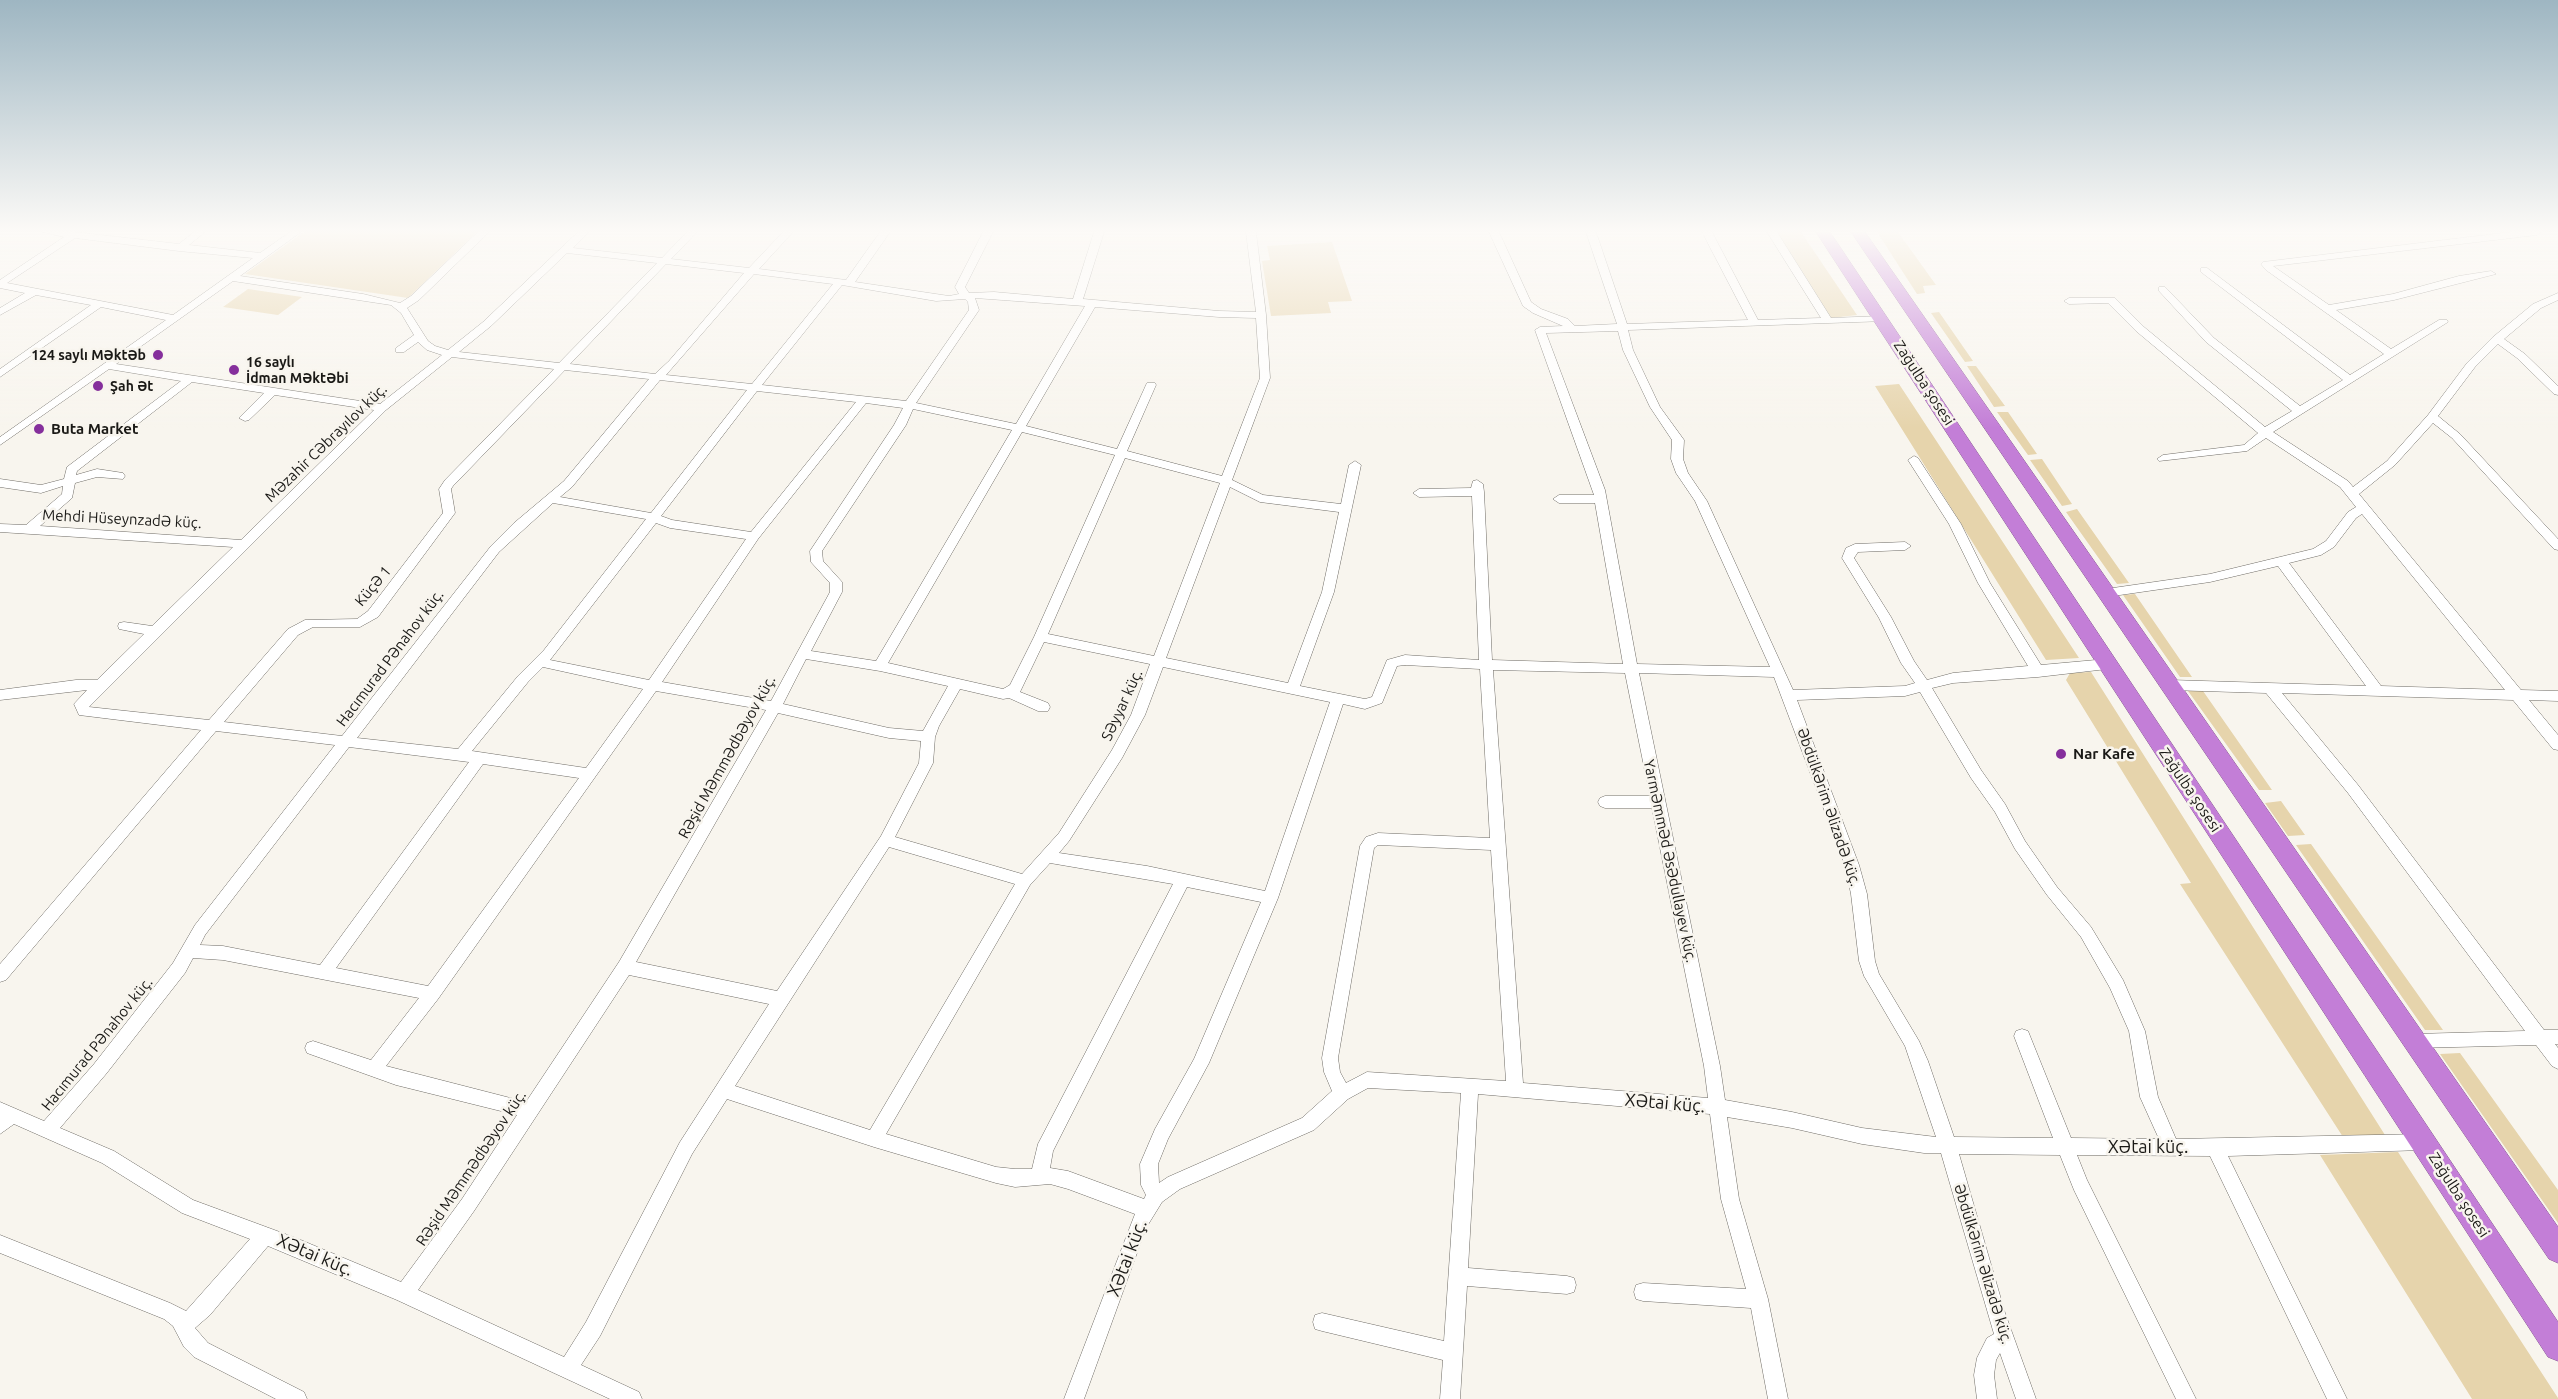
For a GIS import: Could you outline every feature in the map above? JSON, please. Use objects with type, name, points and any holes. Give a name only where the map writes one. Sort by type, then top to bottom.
[{"type":"highway","name":"Zağulba şosesi","points":[[1867,297],[2558,1347]]},
{"type":"highway","name":"Zağulba şosesi","points":[[1903,297],[2558,1250]]},
{"type":"street","points":[[0,312],[25,297]]},
{"type":"street","points":[[66,297],[174,318]]},
{"type":"street","points":[[0,442],[204,297]]},
{"type":"street","points":[[365,297],[384,300],[401,307],[419,337],[431,348],[452,354],[909,405],[1020,428],[1123,453],[1227,481],[1260,498],[1347,509]]},
{"type":"street","points":[[401,307],[416,297]]},
{"type":"street","name":"Məzahir Cəbrayılov küç.","points":[[214,725],[84,711],[81,704],[382,408],[414,381],[452,354],[517,297]]},
{"type":"street","name":"Küçə 1","points":[[0,975],[298,627],[313,623],[360,623],[373,614],[445,519],[448,513],[445,489],[449,483],[630,297]]},
{"type":"street","name":"Hacımurad Pənahov küç.","points":[[48,1129],[100,1069],[179,968],[200,930],[348,742],[495,549],[588,462],[647,387],[728,297]]},
{"type":"street","points":[[461,755],[523,679],[540,662],[755,387],[832,297]]},
{"type":"street","points":[[932,297],[959,297]]},
{"type":"street","name":"Rəşid Məmmədbəyov küç.","points":[[404,1293],[468,1205],[626,967],[747,758],[838,587],[817,562],[816,551],[900,425],[909,405],[974,310],[975,305],[968,297]]},
{"type":"street","points":[[1021,297],[1261,315]]},
{"type":"street","points":[[1077,302],[1078,297]]},
{"type":"street","name":"Səyyar küç.","points":[[874,1140],[1025,881],[1064,837],[1123,745],[1160,660],[1264,378],[1259,297]]},
{"type":"street","points":[[1524,297],[1527,304],[1538,312],[1564,321],[1572,329],[1882,319]]},
{"type":"street","name":"Əbdülkərim Əlizadə küç.","points":[[1612,297],[1628,350],[1655,407],[1678,440],[1677,459],[1682,473],[1701,501],[1789,695],[1852,865],[1872,976],[1911,1041],[1920,1061],[1948,1146],[2004,1338],[2026,1399]]},
{"type":"street","points":[[1741,297],[1755,324]]},
{"type":"street","points":[[1813,297],[1828,321]]},
{"type":"street","points":[[2170,297],[2210,340],[2299,411]]},
{"type":"street","points":[[2240,297],[2350,380]]},
{"type":"street","points":[[2310,297],[2391,354]]},
{"type":"street","points":[[2326,309],[2392,297]]},
{"type":"street","points":[[2352,493],[2391,463],[2432,417],[2471,365],[2497,339],[2537,306],[2555,297]]},
{"type":"street","points":[[2069,300],[2111,300],[2200,381],[2264,433],[2337,477],[2558,745]]},
{"type":"street","points":[[880,666],[1092,303]]},
{"type":"street","points":[[0,374],[99,304]]},
{"type":"street","points":[[2163,459],[2243,449],[2264,433],[2443,322]]},
{"type":"street","name":"Yarməmməd Əsədullayev küç.","points":[[1572,329],[1540,330],[1589,459],[1600,499],[1631,669],[1712,1066],[1730,1199],[1759,1299],[1778,1399]]},
{"type":"street","points":[[400,350],[419,337]]},
{"type":"street","points":[[2497,339],[2521,356],[2558,392]]},
{"type":"street","points":[[106,366],[271,393],[382,408]]},
{"type":"street","points":[[28,530],[68,495],[70,474],[75,467],[190,379]]},
{"type":"street","points":[[1010,693],[1015,688],[1040,637],[1151,385]]},
{"type":"street","points":[[245,418],[271,393]]},
{"type":"street","points":[[374,1069],[432,994],[653,685],[754,536],[864,399]]},
{"type":"street","points":[[2432,417],[2456,436],[2558,546]]},
{"type":"street","points":[[1914,460],[1955,524],[1984,584],[2038,672]]},
{"type":"street","points":[[1292,690],[1328,592],[1355,465]]},
{"type":"street","points":[[0,483],[41,489],[98,473],[119,476]]},
{"type":"street","points":[[1419,493],[1478,488],[1497,844],[1515,1090]]},
{"type":"street","points":[[551,499],[641,513],[670,524],[754,536]]},
{"type":"street","points":[[1559,499],[1600,499]]},
{"type":"street","points":[[2106,593],[2210,578],[2282,562],[2324,549],[2352,515],[2363,508]]},
{"type":"street","name":"Mehdi Hüseynzadə küç.","points":[[3,531],[28,530],[148,536],[242,544]]},
{"type":"street","points":[[1905,546],[1855,549],[1848,554],[1848,558],[1976,774],[2000,808],[2020,845],[2052,891],[2086,932],[2117,985],[2137,1031],[2150,1097],[2171,1148]]},
{"type":"street","points":[[2282,562],[2378,692]]},
{"type":"street","points":[[124,626],[154,631]]},
{"type":"street","points":[[1040,637],[1365,704],[1377,700],[1389,667],[1398,661],[1780,672]]},
{"type":"street","points":[[802,654],[880,666],[1003,694],[1010,693],[1043,707]]},
{"type":"street","points":[[540,662],[594,675],[774,707],[889,733],[928,737]]},
{"type":"street","points":[[1789,695],[1893,692],[1953,678],[2108,664]]},
{"type":"street","points":[[568,1369],[592,1329],[686,1148],[886,840],[926,763],[928,737],[957,682]]},
{"type":"street","points":[[0,694],[76,685],[98,686]]},
{"type":"street","points":[[2170,685],[2558,696]]},
{"type":"street","points":[[2270,688],[2353,789],[2558,1061]]},
{"type":"street","points":[[723,1090],[874,1140],[996,1175],[1015,1178],[1040,1175],[1068,1180],[1151,1203],[1149,1164],[1161,1135],[1201,1064],[1270,898],[1338,699]]},
{"type":"street","points":[[214,725],[480,757],[588,774]]},
{"type":"street","points":[[324,973],[480,757]]},
{"type":"street","points":[[1605,802],[1658,802]]},
{"type":"street","points":[[1342,1093],[1332,1072],[1330,1058],[1367,846],[1371,841],[1378,839],[1497,844]]},
{"type":"street","points":[[886,840],[1025,881]]},
{"type":"street","points":[[1047,856],[1078,863],[1147,872],[1270,898]]},
{"type":"street","points":[[1040,1175],[1044,1150],[1183,879]]},
{"type":"street","points":[[188,951],[223,953],[432,994]]},
{"type":"street","points":[[626,967],[781,999]]},
{"type":"street","points":[[2022,1036],[2065,1147],[2101,1228],[2186,1399]]},
{"type":"street","points":[[2414,1041],[2558,1037]]},
{"type":"street","points":[[313,1048],[374,1069],[531,1112]]},
{"type":"street","name":"Xətai küç.","points":[[1074,1399],[1151,1203],[1174,1183],[1308,1124],[1342,1093],[1367,1080],[1470,1086],[1717,1107],[1896,1142],[1948,1146],[2215,1148],[2424,1142]]},
{"type":"street","points":[[1450,1399],[1470,1086]]},
{"type":"street","name":"Xətai küç.","points":[[4,1117],[48,1129],[108,1157],[188,1207],[265,1235],[404,1293],[568,1369],[607,1394],[632,1399]]},
{"type":"street","points":[[2215,1148],[2337,1399]]},
{"type":"street","points":[[184,1326],[203,1308],[265,1235]]},
{"type":"street","points":[[0,1244],[170,1312],[184,1326],[191,1340],[201,1350],[297,1399]]},
{"type":"street","points":[[1457,1276],[1567,1285]]},
{"type":"street","points":[[1643,1292],[1759,1299]]},
{"type":"street","points":[[1322,1322],[1452,1352]]},
{"type":"street","points":[[1987,1399],[1984,1375],[1987,1358],[1994,1345],[2004,1338]]},
{"type":"shaded area","points":[[236,297],[302,297],[278,315],[223,307]]},
{"type":"shaded area","points":[[1268,297],[1351,297],[1352,301],[1328,302],[1331,313],[1271,316]]},
{"type":"shaded area","points":[[1818,297],[1845,297],[1857,315],[1831,318]]},
{"type":"shaded area","points":[[1939,312],[1973,361],[1965,362],[1931,313]]},
{"type":"shaded area","points":[[1967,366],[1976,366],[2005,406],[1994,407]]},
{"type":"shaded area","points":[[1899,384],[2079,658],[2046,660],[1875,386]]},
{"type":"shaded area","points":[[1997,412],[2008,412],[2037,454],[2028,455]]},
{"type":"shaded area","points":[[2042,459],[2072,504],[2062,506],[2030,460]]},
{"type":"shaded area","points":[[2077,509],[2129,583],[2117,584],[2066,512]]},
{"type":"shaded area","points":[[2135,594],[2192,677],[2180,677],[2123,595]]},
{"type":"shaded area","points":[[2091,672],[2385,1135],[2343,1137],[2180,884],[2191,883],[2066,680],[2070,673]]},
{"type":"shaded area","points":[[2188,691],[2203,691],[2272,790],[2259,790]]},
{"type":"shaded area","points":[[2281,801],[2305,835],[2288,836],[2265,803]]},
{"type":"shaded area","points":[[2311,844],[2443,1030],[2425,1030],[2296,845]]},
{"type":"shaded area","points":[[2460,1053],[2558,1190],[2558,1223],[2440,1054]]},
{"type":"shaded area","points":[[2398,1152],[2558,1399],[2472,1399],[2320,1155]]},
{"type":"place","name":"124 saylı Məktəb","points":[[158,355]]},
{"type":"place","name":"16 saylı İdman Məktəbi","points":[[234,370]]},
{"type":"place","name":"Şah Ət","points":[[98,386]]},
{"type":"place","name":"Buta Market","points":[[39,429]]},
{"type":"place","name":"Nar Kafe","points":[[2061,754]]}]
